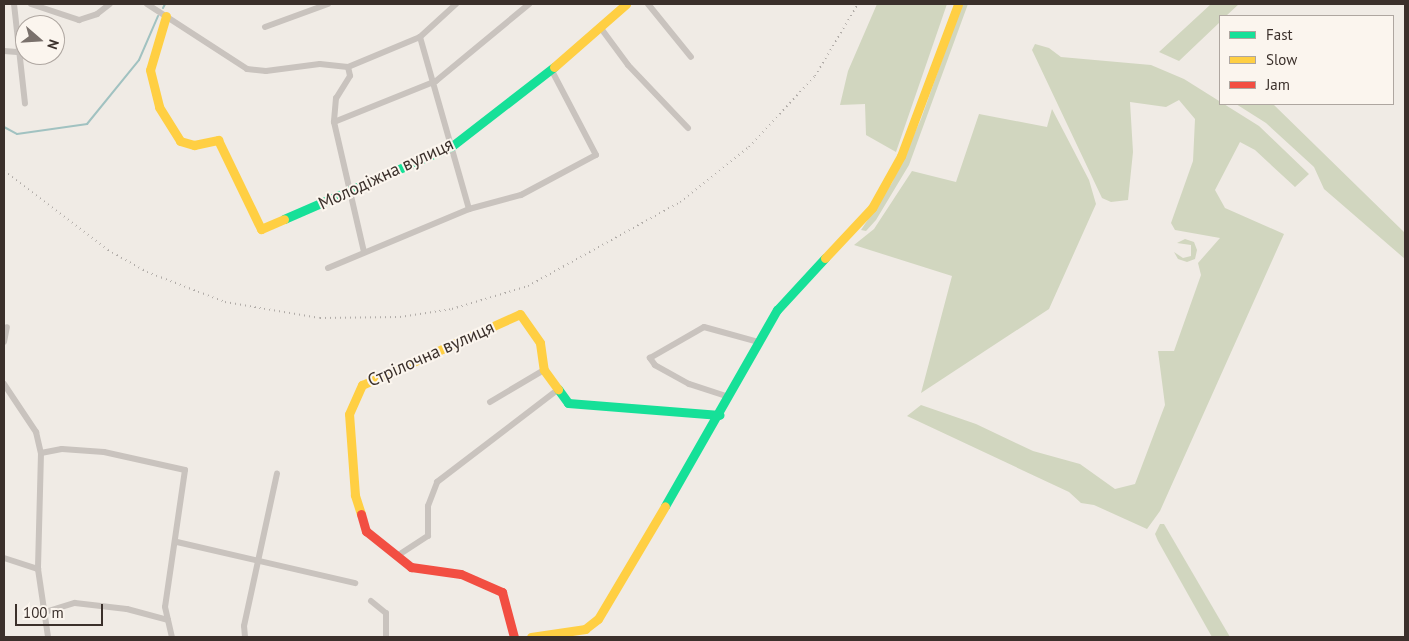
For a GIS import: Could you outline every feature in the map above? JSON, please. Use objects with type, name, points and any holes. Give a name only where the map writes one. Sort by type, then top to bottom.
[{"type":"street","points":[[14,4],[15,20]]},
{"type":"street","points":[[31,4],[79,20],[97,14],[110,4]]},
{"type":"street","points":[[147,4],[247,68],[266,70],[320,64],[348,67],[420,37],[456,4]]},
{"type":"street","points":[[265,27],[328,4]]},
{"type":"street","points":[[334,122],[436,81],[529,4]]},
{"type":"street","name":"Молодіжна вулиця","points":[[166,16],[150,70],[159,107],[180,141],[194,145],[218,140],[261,229],[350,192],[452,146],[551,69],[626,4]]},
{"type":"street","points":[[648,4],[691,57]]},
{"type":"street","points":[[531,637],[585,629],[598,619],[610,603],[720,415],[726,396],[777,310],[872,208],[901,156],[958,4]]},
{"type":"street","points":[[600,27],[628,65],[688,128]]},
{"type":"street","points":[[420,37],[436,81],[469,209]]},
{"type":"street","points":[[19,65],[25,103]]},
{"type":"street","points":[[348,67],[350,76],[336,98],[334,122],[364,252]]},
{"type":"street","points":[[328,268],[469,209],[521,195],[596,155],[551,69]]},
{"type":"street","name":"Стрілочна вулиця","points":[[514,637],[502,592],[461,574],[419,570],[396,556],[366,531],[354,495],[348,414],[356,394],[366,380],[520,314],[540,343],[544,370]]},
{"type":"street","points":[[4,342],[7,327]]},
{"type":"street","points":[[726,396],[688,384],[655,365],[650,358],[704,328],[758,342]]},
{"type":"street","points":[[490,402],[544,370],[556,391],[568,403],[720,415]]},
{"type":"street","points":[[5,387],[36,432],[41,453],[38,569],[48,637]]},
{"type":"street","points":[[396,556],[428,536],[428,506],[437,482],[556,391]]},
{"type":"street","points":[[41,453],[62,449],[104,452],[180,466],[186,474],[177,542],[165,607],[172,637]]},
{"type":"street","points":[[245,637],[244,626],[277,474]]},
{"type":"street","points":[[177,542],[258,559],[356,583]]},
{"type":"street","points":[[4,558],[38,569]]},
{"type":"street","points":[[371,601],[386,613],[386,637]]},
{"type":"street","points":[[45,612],[88,603],[168,620]]},
{"type":"green space","points":[[877,4],[947,4],[896,152],[866,135],[865,104],[840,105],[848,71]]},
{"type":"green space","points":[[962,4],[968,4],[909,165],[876,220],[866,231],[861,230],[892,183],[921,119]]},
{"type":"green space","points":[[1211,4],[1239,4],[1227,15],[1219,15],[1219,23],[1179,61],[1159,52]]},
{"type":"green space","points":[[1035,44],[1049,48],[1061,57],[1151,65],[1184,79],[1219,101],[1219,105],[1225,105],[1259,126],[1309,174],[1295,187],[1255,150],[1240,142],[1215,190],[1225,208],[1284,234],[1160,511],[1147,529],[1094,505],[1081,503],[1069,492],[907,416],[921,405],[976,424],[1033,451],[1080,464],[1115,489],[1135,484],[1165,405],[1158,351],[1174,351],[1201,275],[1198,263],[1220,238],[1175,230],[1171,223],[1193,161],[1195,119],[1179,100],[1166,107],[1130,102],[1133,152],[1128,200],[1111,202],[1102,198],[1032,50]]},
{"type":"green space","points":[[1238,105],[1274,105],[1405,233],[1405,259],[1324,189],[1314,167],[1266,123]]},
{"type":"green space","points":[[1052,109],[1089,180],[1096,204],[1049,309],[921,393],[952,276],[854,245],[874,229],[912,171],[956,182],[979,114],[1047,127]]},
{"type":"green space","points":[[1185,239],[1194,242],[1197,250],[1195,259],[1187,262],[1178,259],[1174,252],[1183,258],[1191,256],[1191,245],[1177,243]]},
{"type":"green space","points":[[1160,524],[1164,524],[1230,637],[1212,637],[1158,541],[1155,534]]},
{"type":"waterway","points":[[163,8],[165,4]]},
{"type":"waterway","points":[[4,127],[17,134],[87,124],[139,60],[158,16]]},
{"type":"railway","points":[[4,171],[108,250],[147,272],[225,302],[320,318],[400,317],[452,309],[528,286],[680,202],[749,147],[815,76],[858,4]]},
{"type":"traffic: fast","points":[[284,219],[452,146],[554,67]]},
{"type":"traffic: fast","points":[[665,506],[777,310],[825,258]]},
{"type":"traffic: fast","points":[[558,389],[568,403],[720,415]]},
{"type":"traffic: slow","points":[[554,67],[626,4]]},
{"type":"traffic: slow","points":[[825,258],[872,208],[901,156],[958,4]]},
{"type":"traffic: slow","points":[[166,16],[150,70],[159,107],[180,141],[194,145],[218,140],[261,229],[284,219]]},
{"type":"traffic: slow","points":[[361,514],[355,495],[349,414],[362,385],[520,314],[540,343],[544,370],[558,389]]},
{"type":"traffic: slow","points":[[531,637],[585,629],[598,619],[665,506]]},
{"type":"traffic: jam","points":[[361,514],[366,531],[411,567],[461,574],[502,592],[514,637]]}]
